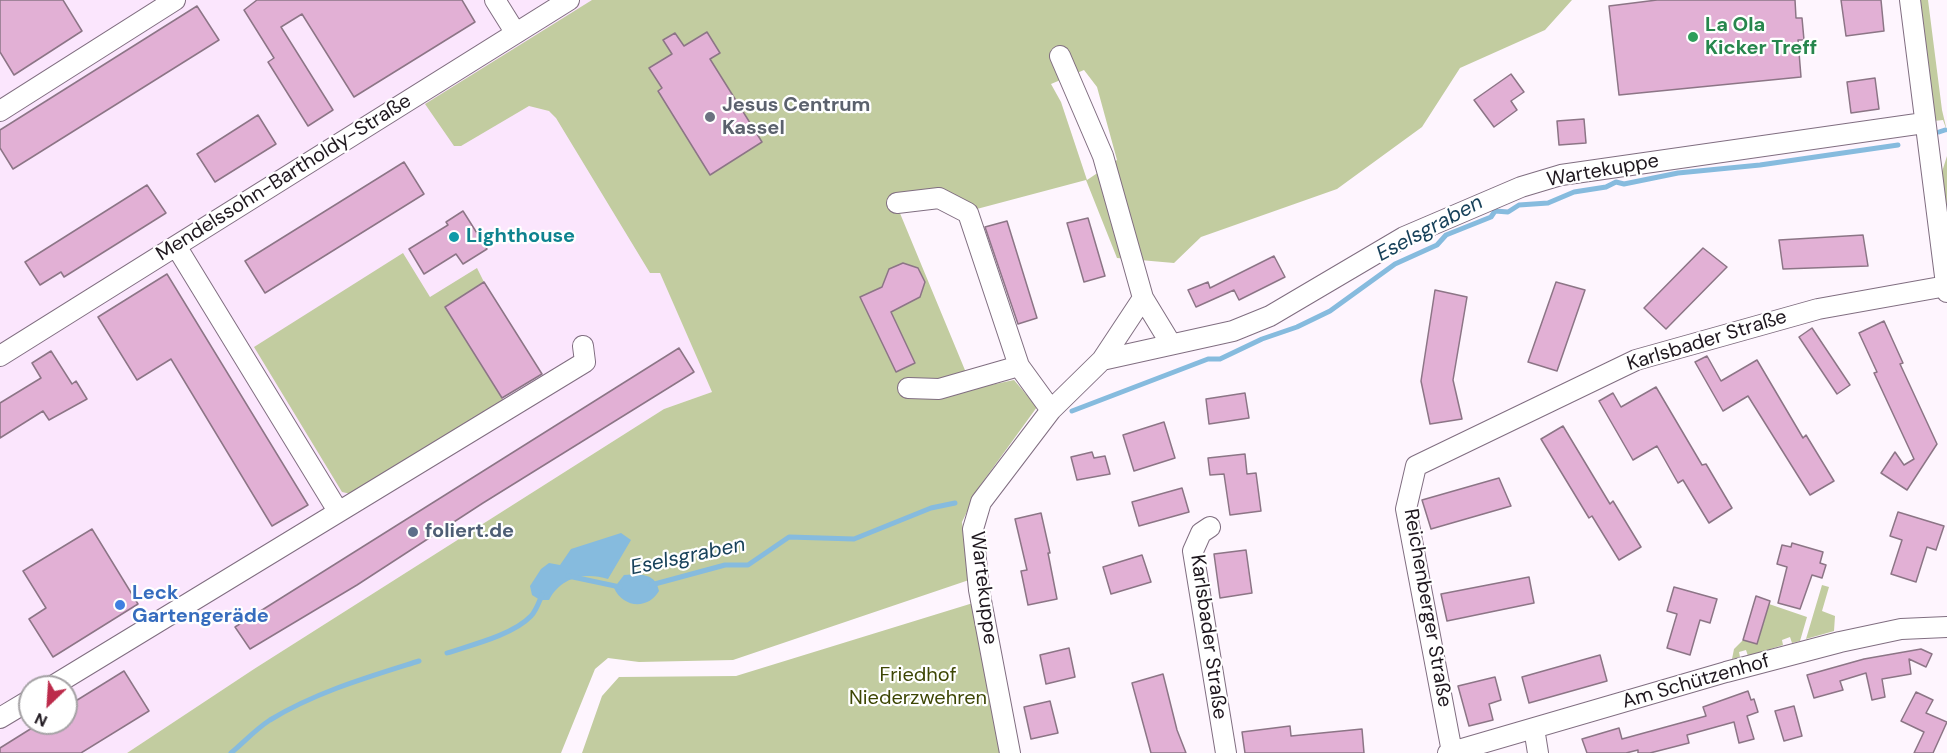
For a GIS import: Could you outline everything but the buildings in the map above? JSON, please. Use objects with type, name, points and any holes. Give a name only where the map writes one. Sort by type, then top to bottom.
[{"type":"street","points":[[0,111],[175,0]]},
{"type":"street","points":[[495,0],[515,32]]},
{"type":"street","name":"Mendelssohn-Bartholdy-Straße","points":[[0,356],[569,0]]},
{"type":"street","points":[[1910,0],[1946,289]]},
{"type":"street","points":[[1060,56],[1103,156],[1143,298],[1172,344]]},
{"type":"street","name":"Wartekuppe","points":[[1102,360],[1233,330],[1269,316],[1404,237],[1521,187],[1562,175],[1924,123]]},
{"type":"street","points":[[897,203],[939,198],[968,213],[1018,366],[1051,411]]},
{"type":"street","points":[[176,246],[338,511]]},
{"type":"street","name":"Karlsbader Straße","points":[[1416,466],[1636,360],[1818,309],[1946,289]]},
{"type":"street","name":"Wartekuppe","points":[[1010,753],[979,590],[973,529],[981,502],[1051,411],[1102,360],[1143,298]]},
{"type":"street","points":[[71,675],[585,363],[583,346]]},
{"type":"street","points":[[908,388],[939,389],[1018,366]]},
{"type":"street","name":"Reichenberger Straße","points":[[1416,466],[1406,509],[1450,752]]},
{"type":"street","name":"Karlsbader Straße","points":[[1210,527],[1201,533],[1193,551],[1226,753]]},
{"type":"street","name":"Am Schützenhof","points":[[1450,752],[1726,672],[1840,642],[1901,628],[1947,627]]},
{"type":"street","points":[[0,718],[18,707]]},
{"type":"street","points":[[1534,729],[1538,753]]},
{"type":"shaded area","points":[[0,0],[965,0],[660,272],[712,392],[664,409],[254,669],[127,753],[0,753]]},
{"type":"green space","points":[[592,0],[1572,0],[1545,30],[1460,68],[1422,127],[1337,189],[1201,237],[1174,263],[1117,258],[1086,180],[973,210],[937,190],[892,194],[967,375],[967,390],[1014,380],[1037,407],[979,487],[962,522],[969,580],[733,660],[639,662],[608,658],[595,669],[561,753],[127,753],[254,669],[664,409],[712,392],[660,273],[650,273],[556,118],[549,111],[529,106],[461,146],[454,146],[425,104]],"holes":[[[1084,70],[1097,87],[1117,160],[1087,180],[1061,102],[1051,84]]]},
{"type":"green space","points":[[1916,0],[1928,0],[1942,110],[1947,131],[1943,120],[1934,121],[1929,66],[1923,66]]},
{"type":"green space","points":[[1947,156],[1947,214],[1941,175]]},
{"type":"green space","points":[[403,253],[430,297],[477,268],[484,282],[445,307],[504,401],[351,494],[342,492],[254,347]]},
{"type":"green space","points":[[1822,585],[1829,587],[1822,611],[1835,616],[1834,631],[1806,639]]},
{"type":"green space","name":"Friedhof Niederzwehren","points":[[973,603],[1000,753],[582,753],[602,696],[619,677],[736,676]]},
{"type":"green space","points":[[1769,604],[1807,617],[1800,641],[1792,643],[1790,637],[1782,640],[1783,645],[1748,656],[1746,650],[1739,652],[1740,657],[1732,659],[1734,649],[1743,640],[1757,644]]},
{"type":"water","points":[[621,533],[631,540],[608,579],[591,576],[574,578],[560,586],[549,600],[540,600],[532,595],[530,586],[541,569],[549,563],[560,565],[571,549]]},
{"type":"water","points":[[638,574],[652,578],[659,591],[649,601],[642,604],[629,603],[618,595],[614,588],[624,575]]},
{"type":"waterway","name":"Eselsgraben","points":[[1939,132],[1945,130]]},
{"type":"waterway","name":"Eselsgraben","points":[[1072,411],[1208,359],[1220,359],[1262,339],[1297,327],[1330,311],[1395,264],[1437,245],[1446,235],[1491,217],[1495,211],[1508,212],[1519,205],[1548,203],[1574,192],[1606,187],[1616,182],[1624,184],[1678,173],[1760,165],[1898,145]]},
{"type":"waterway","name":"Eselsgraben","points":[[651,585],[725,565],[748,565],[789,537],[854,539],[931,508],[955,503]]},
{"type":"waterway","name":"Eselsgraben","points":[[568,576],[620,587]]},
{"type":"waterway","name":"Eselsgraben","points":[[447,653],[514,629],[533,614],[542,595]]},
{"type":"waterway","name":"Eselsgraben","points":[[231,753],[265,724],[306,701],[419,661]]},
{"type":"place","name":"La Ola Kicker Treff","points":[[1693,37]]},
{"type":"place","name":"Jesus Centrum Kassel","points":[[710,117]]},
{"type":"place","name":"Lighthouse","points":[[454,237]]},
{"type":"place","name":"foliert.de","points":[[413,532]]},
{"type":"place","name":"Leck Gartengeräde","points":[[120,605]]}]
